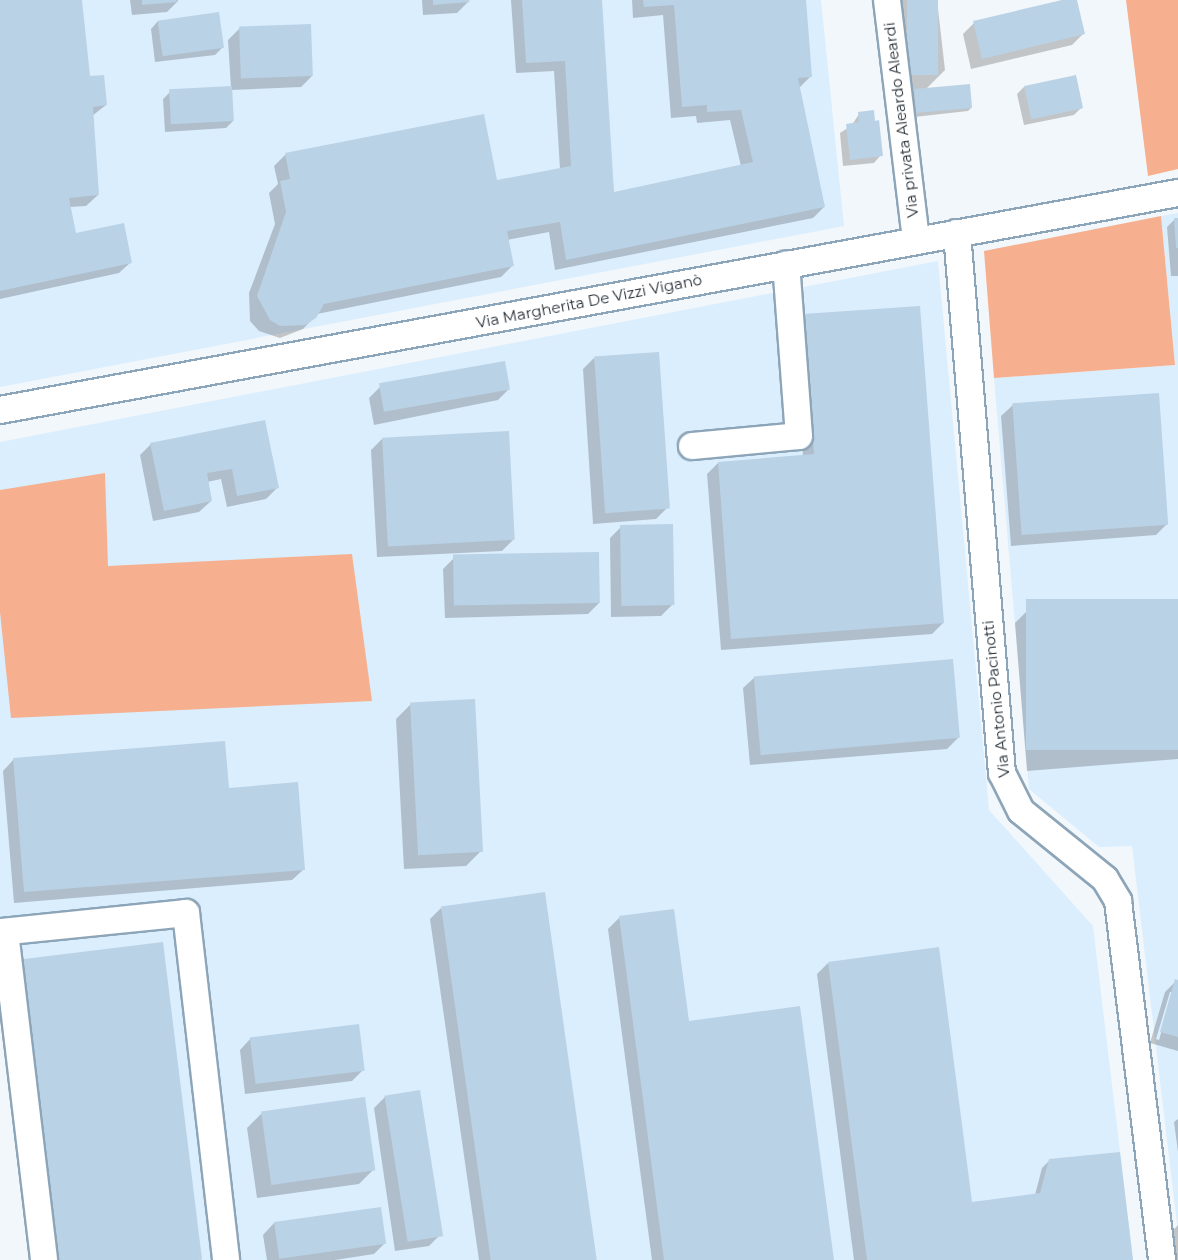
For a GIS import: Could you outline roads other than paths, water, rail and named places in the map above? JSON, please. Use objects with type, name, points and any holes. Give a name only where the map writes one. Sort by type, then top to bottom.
[{"type":"street","name":"Via privata Aleardo Aleardi","points":[[887,0],[916,240]]},
{"type":"street","name":"Via Margherita De Vizzi Viganò","points":[[0,410],[1178,193]]},
{"type":"street","name":"Via Antonio Pacinotti","points":[[957,233],[1002,773],[1021,811],[1105,879],[1115,893],[1162,1260]]},
{"type":"street","points":[[692,447],[799,436],[786,264]]},
{"type":"street","points":[[45,1260],[2,932],[186,913],[226,1260]]}]
